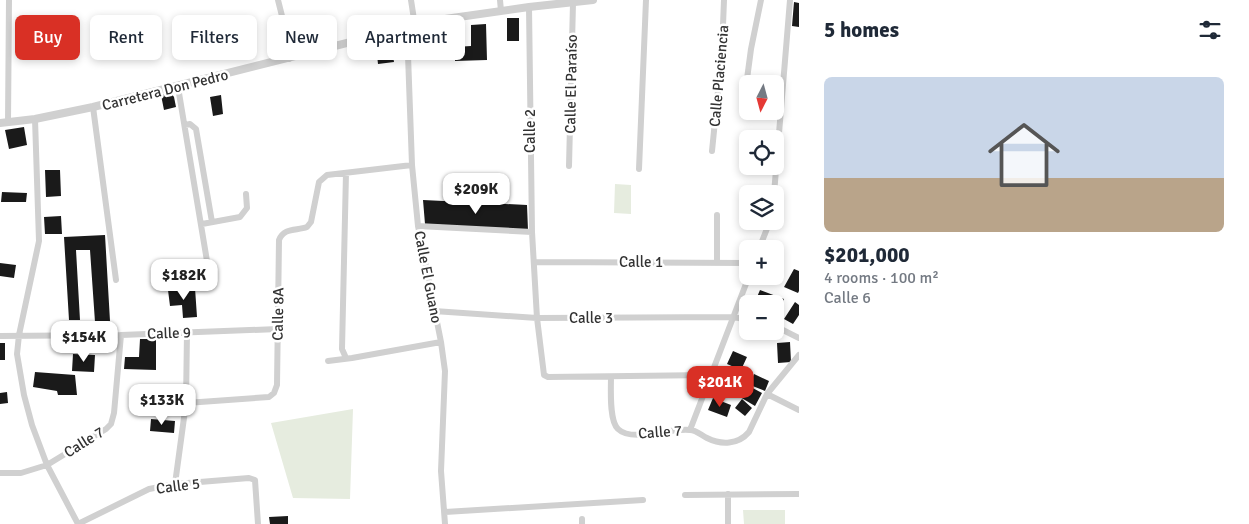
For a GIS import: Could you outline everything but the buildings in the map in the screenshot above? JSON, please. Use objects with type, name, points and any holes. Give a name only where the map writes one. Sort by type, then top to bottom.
[{"type":"street","points":[[4,122],[9,0]]},
{"type":"street","points":[[278,0],[282,15]]},
{"type":"street","points":[[411,0],[413,15]]},
{"type":"street","points":[[500,0],[502,11]]},
{"type":"street","name":"Carretera Don Pedro","points":[[465,16],[593,0]]},
{"type":"street","points":[[639,169],[646,0]]},
{"type":"street","name":"Calle Placiencia","points":[[712,152],[722,51],[724,0]]},
{"type":"street","points":[[748,75],[751,49],[761,0]]},
{"type":"street","points":[[775,185],[790,0]]},
{"type":"street","name":"Calle El Paraíso","points":[[570,166],[578,1]]},
{"type":"street","name":"Calle 2","points":[[529,7],[532,232],[542,370],[544,375],[548,377],[611,377]]},
{"type":"street","name":"Carretera Don Pedro","points":[[4,122],[35,119],[93,107],[285,60]]},
{"type":"street","name":"Calle El Guano","points":[[408,60],[412,165],[418,226],[445,371],[441,471],[445,524]]},
{"type":"street","points":[[178,87],[208,268]]},
{"type":"street","points":[[93,107],[116,280]]},
{"type":"street","points":[[35,119],[40,241],[19,335],[17,354],[24,395],[32,425],[47,465],[78,524]]},
{"type":"street","points":[[185,125],[190,124],[196,129],[212,222]]},
{"type":"street","points":[[346,358],[342,349],[346,173],[412,165]]},
{"type":"street","name":"Calle 8A","points":[[186,403],[269,397],[274,393],[277,385],[279,240],[281,234],[286,231],[307,227],[311,222],[319,182],[327,175],[346,173]]},
{"type":"street","points":[[202,224],[243,215],[247,208],[246,194]]},
{"type":"street","points":[[717,215],[717,262]]},
{"type":"street","points":[[418,226],[532,232]]},
{"type":"street","name":"Calle 1","points":[[534,262],[739,263]]},
{"type":"street","points":[[690,430],[746,285]]},
{"type":"street","name":"Calle 3","points":[[434,310],[537,318],[739,318]]},
{"type":"street","name":"Calle 9","points":[[0,336],[121,335],[278,329]]},
{"type":"street","points":[[784,330],[799,338]]},
{"type":"street","points":[[175,484],[186,403],[187,332]]},
{"type":"street","name":"Calle 7","points":[[0,473],[21,474],[47,465],[106,429],[111,424],[114,413],[121,335]]},
{"type":"street","points":[[328,360],[352,358],[441,342]]},
{"type":"street","name":"Calle 7","points":[[611,377],[613,418],[618,430],[630,434],[690,430],[713,441],[723,443],[739,441],[749,432],[767,394],[799,355]]},
{"type":"street","points":[[611,377],[710,375]]},
{"type":"street","points":[[767,394],[799,410]]},
{"type":"street","name":"Calle 5","points":[[78,524],[149,489],[175,484],[249,478],[256,480],[258,524]]},
{"type":"street","points":[[728,494],[728,524]]},
{"type":"street","points":[[686,495],[799,494]]},
{"type":"street","points":[[445,512],[643,500]]},
{"type":"shaded area","points":[[615,184],[631,185],[631,214],[614,213]]},
{"type":"shaded area","points":[[353,409],[350,499],[293,498],[271,423]]},
{"type":"shaded area","points":[[743,510],[785,510],[785,524],[744,524]]}]
